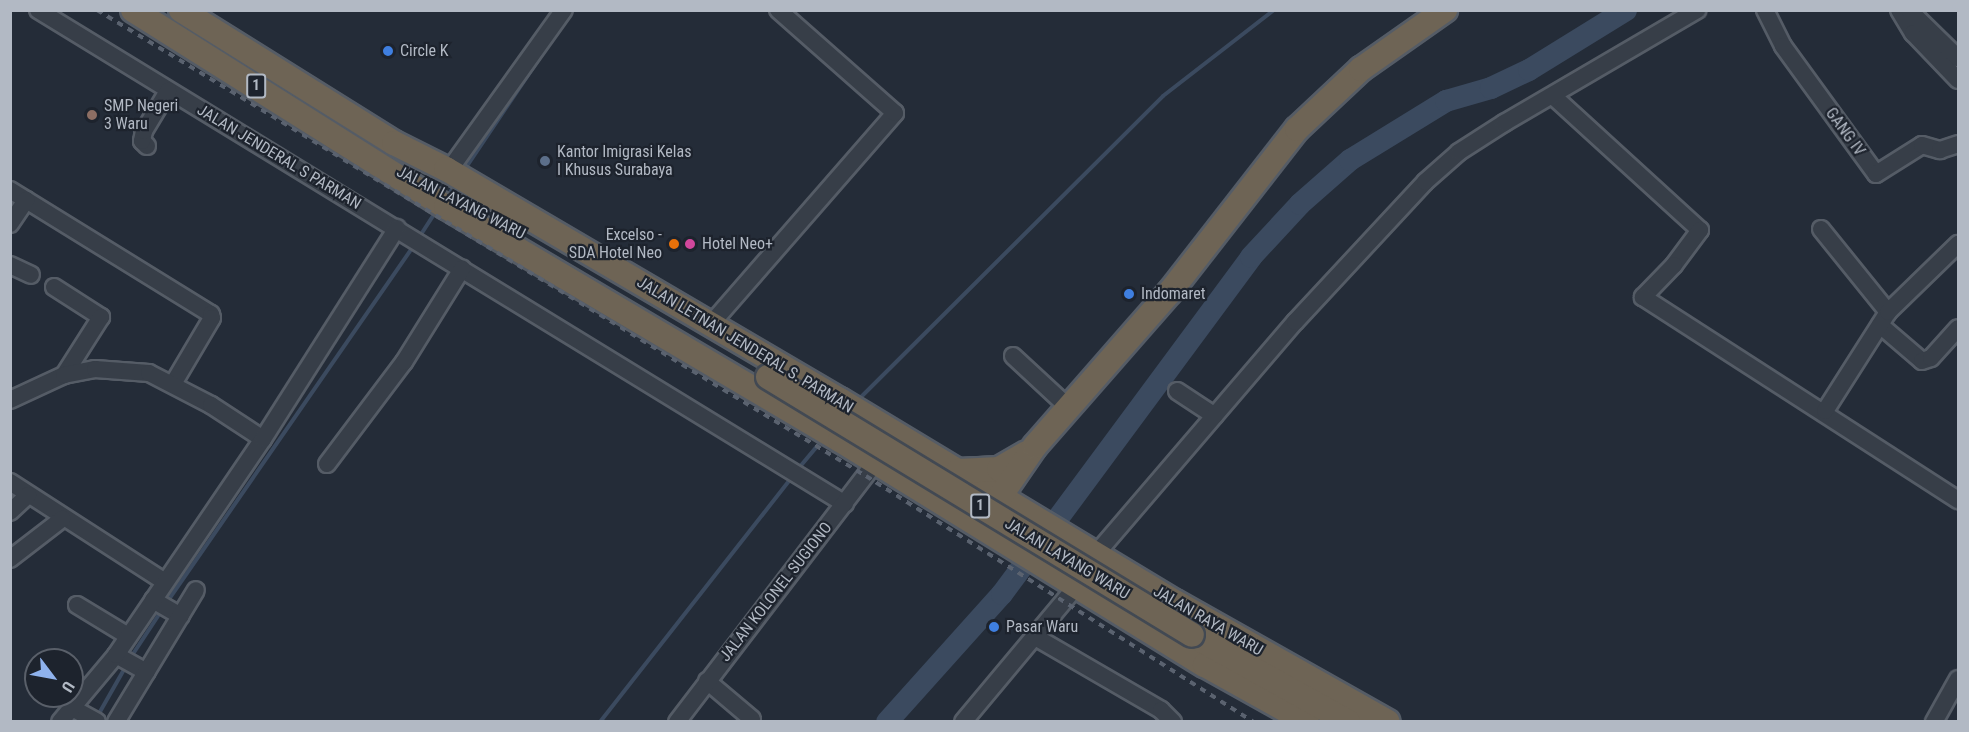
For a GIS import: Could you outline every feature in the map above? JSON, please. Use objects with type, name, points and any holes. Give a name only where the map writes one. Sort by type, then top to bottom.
[{"type":"highway","name":"JALAN LETNAN JENDERAL S. PARMAN","points":[[133,10],[380,162],[447,186],[711,324],[1000,496]]},
{"type":"highway","points":[[1307,722],[1076,587],[980,527],[1035,446],[1170,292],[1297,129],[1361,69],[1445,10]]},
{"type":"highway","name":"JALAN LAYANG WARU","points":[[188,12],[394,143],[447,186],[768,377],[1192,635],[1348,722]]},
{"type":"highway","name":"JALAN LETNAN JENDERAL S. PARMAN","points":[[447,186],[818,427],[980,527]]},
{"type":"highway","points":[[956,471],[999,469],[1035,446]]},
{"type":"highway","points":[[1007,544],[1005,517],[1029,514],[1025,488],[1035,446]]},
{"type":"highway","name":"JALAN RAYA WARU","points":[[1000,496],[1388,722]]},
{"type":"street","name":"JALAN JENDERAL S PARMAN","points":[[38,10],[168,91],[408,234],[844,504]]},
{"type":"street","points":[[447,186],[564,10]]},
{"type":"street","points":[[711,324],[895,113],[778,10]]},
{"type":"street","points":[[1096,554],[1362,247],[1425,182],[1460,153],[1697,10]]},
{"type":"street","name":"GANG IV","points":[[1765,10],[1783,46],[1876,174],[1922,145],[1940,150],[1959,144]]},
{"type":"street","points":[[1899,10],[1913,33],[1959,80]]},
{"type":"street","points":[[1909,10],[1959,58]]},
{"type":"street","points":[[147,147],[142,141],[144,131],[168,91]]},
{"type":"street","points":[[1553,96],[1700,230],[1674,265],[1643,297],[1825,411],[1959,500]]},
{"type":"street","points":[[10,190],[211,314],[212,318],[173,384]]},
{"type":"street","points":[[10,224],[26,200]]},
{"type":"street","points":[[1821,229],[1884,318],[1922,361],[1931,358],[1959,328]]},
{"type":"street","points":[[60,722],[131,663],[167,608],[165,582],[408,234]]},
{"type":"street","points":[[1825,411],[1884,318],[1959,244]]},
{"type":"street","points":[[10,265],[31,275]]},
{"type":"street","points":[[327,464],[404,363],[462,269]]},
{"type":"street","points":[[54,287],[101,317],[64,375]]},
{"type":"street","points":[[1014,356],[1069,408]]},
{"type":"street","points":[[10,400],[64,375],[95,369],[148,373],[173,384],[263,439]]},
{"type":"street","points":[[1177,391],[1215,416]]},
{"type":"street","name":"JALAN KOLONEL SUGIONO","points":[[677,722],[876,462]]},
{"type":"street","points":[[10,482],[62,519],[165,582]]},
{"type":"street","points":[[10,512],[28,495]]},
{"type":"street","points":[[10,559],[62,519]]},
{"type":"street","points":[[963,722],[1036,638],[1076,587]]},
{"type":"street","points":[[128,636],[196,590]]},
{"type":"street","points":[[77,605],[128,636]]},
{"type":"street","points":[[116,722],[131,663],[128,636]]},
{"type":"street","points":[[1036,638],[1161,710],[1173,722]]},
{"type":"street","points":[[1934,722],[1959,679]]},
{"type":"street","points":[[707,681],[752,719]]},
{"type":"street","points":[[74,709],[94,720]]},
{"type":"waterway","points":[[857,401],[1163,96],[1274,10]]},
{"type":"waterway","points":[[887,722],[1002,594],[1251,257],[1300,204],[1350,160],[1446,101],[1491,88],[1529,70],[1626,10]]},
{"type":"waterway","points":[[465,169],[543,53]]},
{"type":"waterway","points":[[447,197],[456,183]]},
{"type":"waterway","points":[[418,239],[437,210]]},
{"type":"waterway","points":[[167,602],[414,245]]},
{"type":"waterway","points":[[798,469],[822,440]]},
{"type":"waterway","points":[[600,722],[791,478]]},
{"type":"waterway","points":[[131,657],[162,610]]},
{"type":"waterway","points":[[97,717],[126,666]]},
{"type":"railway","points":[[97,10],[866,476],[1253,722]]},
{"type":"place","name":"Circle K","points":[[388,51]]},
{"type":"place","name":"SMP Negeri 3 Waru","points":[[92,115]]},
{"type":"place","name":"Kantor Imigrasi Kelas I Khusus Surabaya","points":[[545,161]]},
{"type":"place","name":"Excelso - SDA Hotel Neo","points":[[674,244]]},
{"type":"place","name":"Hotel Neo+","points":[[690,244]]},
{"type":"place","name":"Indomaret","points":[[1129,294]]},
{"type":"place","name":"Pasar Waru","points":[[994,627]]}]
